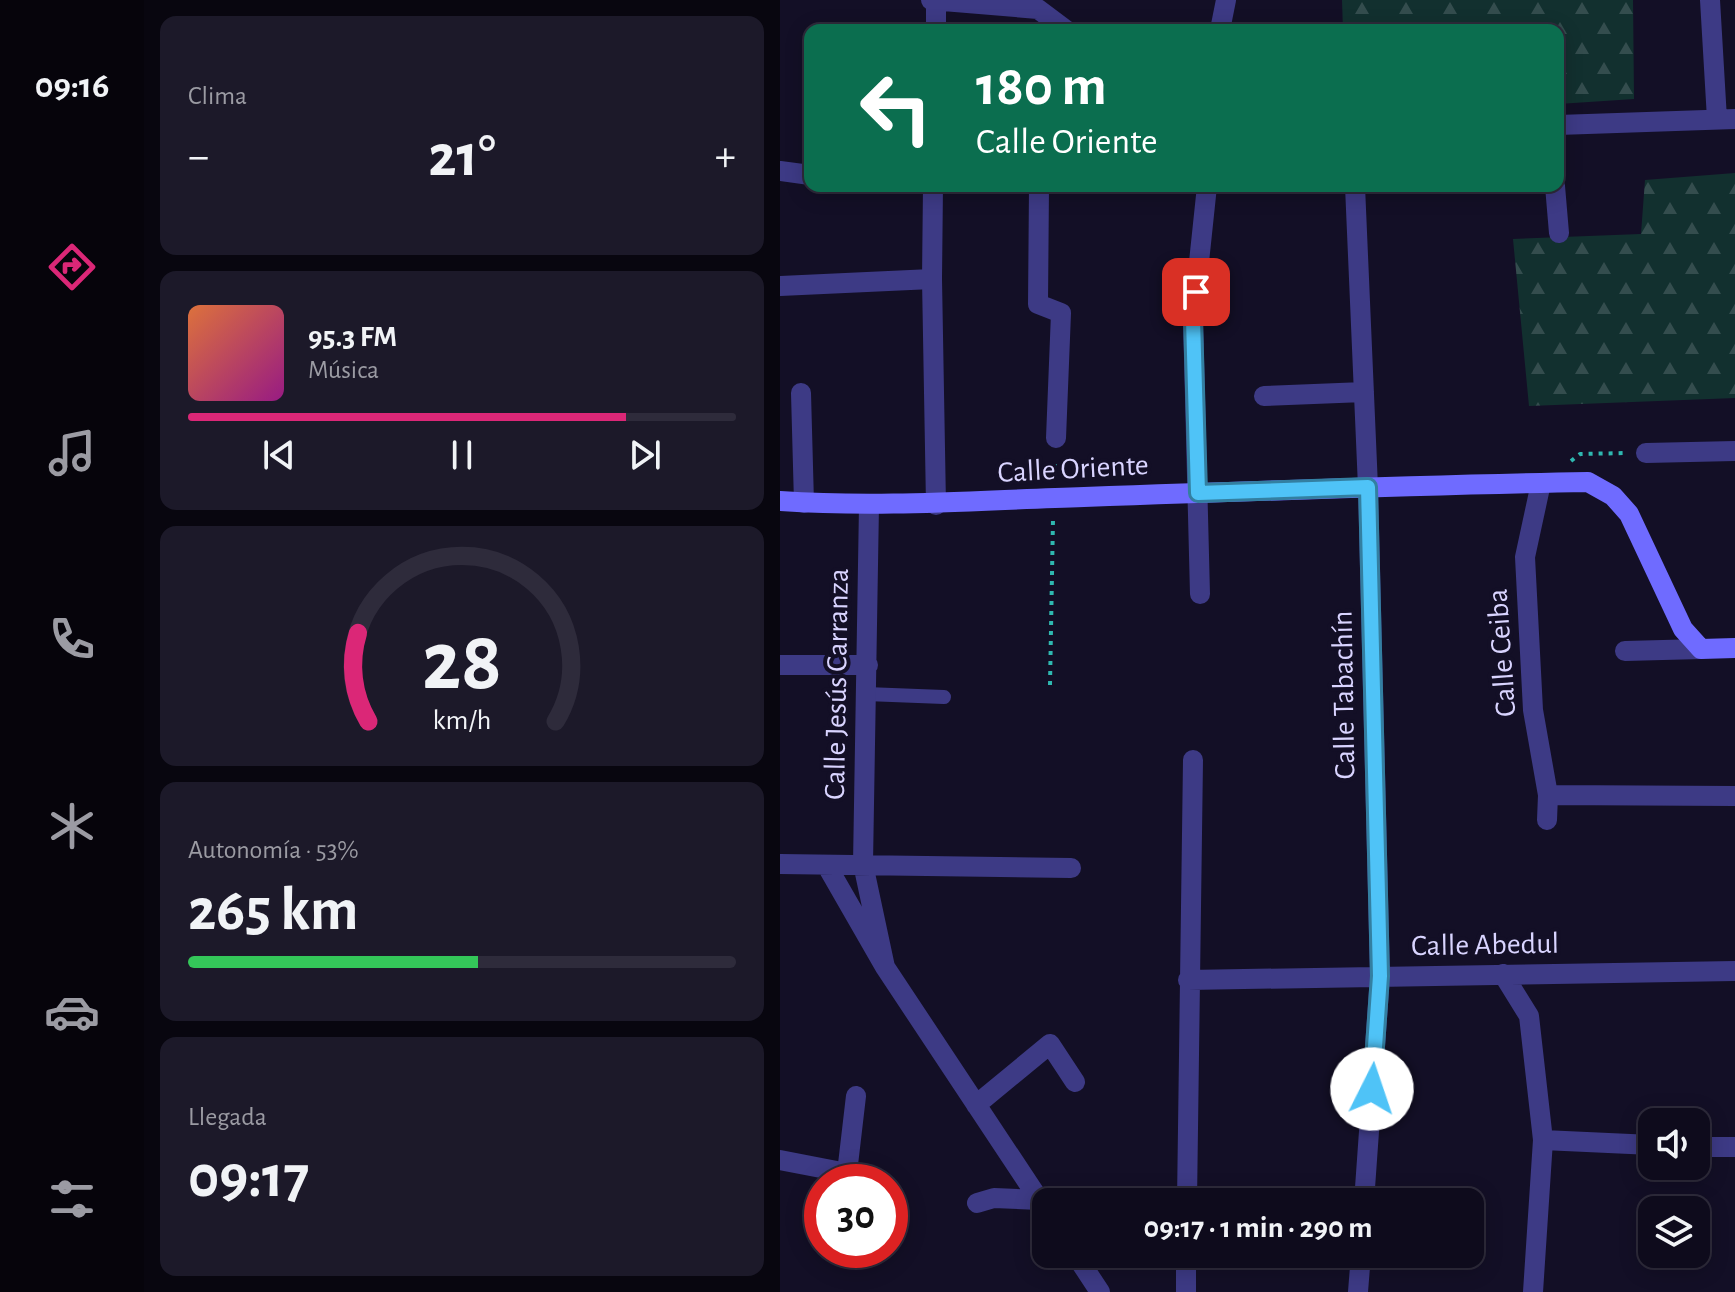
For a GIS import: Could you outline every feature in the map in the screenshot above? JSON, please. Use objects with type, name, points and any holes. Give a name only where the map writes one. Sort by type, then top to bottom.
[{"type":"main road","name":"Calle Oriente","points":[[780,501],[936,505],[1053,498],[1588,482],[1613,496],[1629,514],[1683,629],[1701,649]]},
{"type":"main road","points":[[1701,649],[1735,648]]},
{"type":"street","points":[[936,24],[934,0],[1038,13],[1056,24]]},
{"type":"street","points":[[1221,24],[1226,0]]},
{"type":"street","points":[[1564,125],[1726,119],[1710,0]]},
{"type":"street","points":[[780,171],[804,174]]},
{"type":"street","points":[[933,192],[936,505]]},
{"type":"street","points":[[1039,192],[1038,304],[1061,313],[1056,438]]},
{"type":"street","points":[[1200,594],[1193,319],[1206,192]]},
{"type":"street","name":"Calle Tabachín","points":[[1355,192],[1368,487],[1380,976],[1365,1188]]},
{"type":"street","points":[[1556,192],[1559,233]]},
{"type":"street","points":[[780,286],[932,279]]},
{"type":"street","points":[[1264,396],[1364,392]]},
{"type":"street","points":[[801,393],[804,503]]},
{"type":"street","points":[[1646,453],[1735,451]]},
{"type":"street","name":"Calle Ceiba","points":[[1541,483],[1525,557],[1533,710],[1548,795],[1547,820]]},
{"type":"street","name":"Calle Jesús Carranza","points":[[869,505],[863,864],[885,967]]},
{"type":"street","points":[[1625,651],[1701,649]]},
{"type":"street","points":[[780,665],[868,665]]},
{"type":"street","points":[[866,694],[944,697]]},
{"type":"street","points":[[1187,1188],[1193,760]]},
{"type":"street","points":[[1548,795],[1735,796]]},
{"type":"street","points":[[780,864],[1071,868]]},
{"type":"street","points":[[827,866],[885,967],[1032,1189]]},
{"type":"street","name":"Calle Abedul","points":[[1188,980],[1735,971]]},
{"type":"street","points":[[1503,974],[1529,1016],[1543,1140],[1533,1292]]},
{"type":"street","points":[[976,1105],[1050,1044],[1075,1082]]},
{"type":"street","points":[[780,1160],[847,1173],[856,1096]]},
{"type":"street","points":[[1543,1140],[1638,1144]]},
{"type":"street","points":[[1710,1147],[1735,1147]]},
{"type":"street","points":[[977,1203],[994,1198],[1032,1203]]},
{"type":"street","points":[[1084,1268],[1100,1292]]},
{"type":"street","points":[[1186,1268],[1186,1292]]},
{"type":"street","points":[[1358,1292],[1360,1268]]},
{"type":"path","points":[[1050,685],[1056,438]]},
{"type":"green space","points":[[1342,0],[1633,0],[1634,99],[1564,104],[1564,24],[1343,24]]},
{"type":"green space","points":[[1735,173],[1735,398],[1529,406],[1513,239],[1641,234],[1645,180]]},
{"type":"route","points":[[1196,292],[1193,319],[1198,493],[1368,487],[1380,976],[1372,1089]]}]
